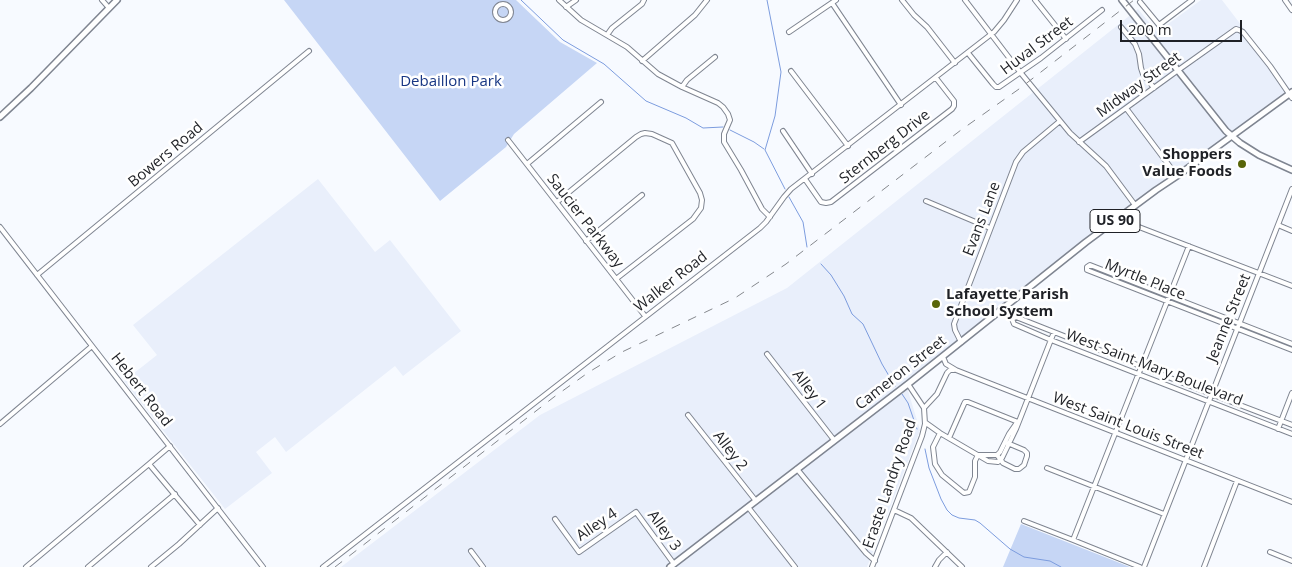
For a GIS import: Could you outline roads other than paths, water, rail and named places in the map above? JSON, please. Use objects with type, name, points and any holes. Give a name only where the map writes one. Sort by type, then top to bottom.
[{"type":"main road","points":[[0,117],[117,0]]},
{"type":"main road","points":[[1122,0],[1221,126],[1231,136],[1258,155],[1292,170]]},
{"type":"main road","name":"Cameron Street","points":[[672,565],[943,357],[1123,214],[1291,95]]},
{"type":"street","points":[[102,0],[109,8]]},
{"type":"street","points":[[508,6],[512,0]]},
{"type":"street","points":[[559,0],[581,20],[627,47],[658,74],[718,103],[726,109],[730,120],[724,142],[749,183],[762,209],[770,217]]},
{"type":"street","points":[[566,7],[576,0]]},
{"type":"street","points":[[607,35],[612,28],[642,4],[644,0]]},
{"type":"street","points":[[642,61],[695,16],[707,0]]},
{"type":"street","points":[[902,0],[927,27],[954,64]]},
{"type":"street","points":[[965,0],[1070,134],[1106,166],[1135,205]]},
{"type":"street","name":"Walker Road","points":[[323,567],[760,228],[788,192],[992,34],[1017,0]]},
{"type":"street","points":[[1035,0],[1066,38]]},
{"type":"street","points":[[1140,2],[1159,26],[1192,0]]},
{"type":"street","points":[[1285,0],[1292,10]]},
{"type":"street","points":[[789,32],[834,1],[901,105]]},
{"type":"street","points":[[502,4],[508,6],[511,11],[508,18],[499,19],[495,10],[502,4]]},
{"type":"street","name":"Huval Street","points":[[968,53],[993,84],[997,87],[1002,86],[1102,10]]},
{"type":"street","points":[[1122,27],[1135,44],[1143,74],[1154,88]]},
{"type":"street","name":"Midway Street","points":[[1079,142],[1234,30],[1238,29],[1243,32],[1291,95]]},
{"type":"street","name":"Bowers Road","points":[[37,275],[309,51]]},
{"type":"street","points":[[682,87],[686,80],[715,57]]},
{"type":"street","points":[[791,71],[848,146]]},
{"type":"street","name":"Sternberg Drive","points":[[805,179],[820,200],[826,203],[831,202],[952,109],[954,101],[936,78]]},
{"type":"street","points":[[527,164],[601,102]]},
{"type":"street","points":[[1126,108],[1177,176]]},
{"type":"street","name":"Evans Lane","points":[[962,342],[955,330],[954,324],[1018,158],[1022,152],[1060,121]]},
{"type":"street","points":[[783,132],[812,174]]},
{"type":"street","points":[[557,202],[641,134],[652,134],[672,143],[700,192],[701,208],[693,219],[616,279]]},
{"type":"street","name":"Saucier Parkway","points":[[508,140],[645,316]]},
{"type":"street","name":"Jeanne Street","points":[[1142,567],[1292,189]]},
{"type":"street","points":[[586,241],[642,195]]},
{"type":"street","points":[[926,202],[990,228]]},
{"type":"street","points":[[1123,214],[1128,221],[1139,227],[1292,286]]},
{"type":"street","points":[[1278,225],[1292,231]]},
{"type":"street","name":"Hebert Road","points":[[0,227],[263,567]]},
{"type":"street","points":[[1074,540],[1189,246]]},
{"type":"street","name":"Myrtle Place","points":[[1292,344],[1090,265],[1086,267],[1087,270],[1292,350]]},
{"type":"street","name":"West Saint Mary Boulevard","points":[[1292,425],[1016,317],[1012,319],[1014,324],[1051,340],[1292,434]]},
{"type":"street","points":[[926,422],[940,433],[996,463],[1000,460],[1018,422],[1054,332]]},
{"type":"street","points":[[0,424],[92,346]]},
{"type":"street","name":"Alley 1","points":[[767,354],[834,440]]},
{"type":"street","points":[[943,357],[946,364],[956,370]]},
{"type":"street","name":"West Saint Louis Street","points":[[956,370],[1292,502]]},
{"type":"street","name":"Eraste Landry Road","points":[[924,408],[936,394],[947,373],[956,370]]},
{"type":"street","name":"Eraste Landry Road","points":[[872,567],[926,422],[924,408],[908,384]]},
{"type":"street","points":[[1278,429],[1292,393]]},
{"type":"street","points":[[949,438],[965,402],[1018,422]]},
{"type":"street","name":"Alley 2","points":[[688,414],[756,500]]},
{"type":"street","points":[[940,433],[933,445],[936,464],[942,475],[964,493],[968,492],[975,477],[975,462],[978,455]]},
{"type":"street","points":[[997,455],[1007,443]]},
{"type":"street","points":[[997,455],[1005,464],[1015,469],[1019,469],[1024,465],[1027,453],[1007,443]]},
{"type":"street","points":[[26,567],[170,446]]},
{"type":"street","points":[[978,455],[997,455]]},
{"type":"street","points":[[150,464],[200,525]]},
{"type":"street","points":[[1047,468],[1164,514]]},
{"type":"street","points":[[797,469],[868,556],[875,561]]},
{"type":"street","points":[[1204,567],[1237,481]]},
{"type":"street","points":[[88,567],[175,494]]},
{"type":"street","points":[[748,507],[796,567]]},
{"type":"street","points":[[150,567],[218,508]]},
{"type":"street","points":[[894,510],[911,518],[962,567]]},
{"type":"street","name":"Alley 3","points":[[636,512],[672,565]]},
{"type":"street","name":"Alley 4","points":[[555,519],[579,552],[636,512]]},
{"type":"street","points":[[1024,521],[1142,567]]},
{"type":"street","points":[[471,551],[483,567]]},
{"type":"street","points":[[935,567],[947,552]]},
{"type":"street","points":[[1270,552],[1292,561]]},
{"type":"waterway","points":[[521,0],[563,40],[604,64],[646,101],[686,118],[703,128],[723,127]]},
{"type":"waterway","points":[[767,0],[781,72],[775,116],[765,150],[785,189]]},
{"type":"waterway","points":[[730,130],[764,149]]},
{"type":"waterway","points":[[789,197],[803,222],[807,247]]},
{"type":"waterway","points":[[821,264],[831,275],[852,314],[863,324],[895,386]]},
{"type":"waterway","points":[[902,394],[908,403],[917,429]]},
{"type":"waterway","points":[[925,449],[929,468],[941,499],[952,515],[975,520],[1010,549],[1024,557],[1050,561],[1061,567]]},
{"type":"railway","points":[[335,567],[589,372],[622,352],[735,298],[786,264],[1134,0]]},
{"type":"place","name":"Shoppers Value Foods","points":[[1242,164]]},
{"type":"place","name":"Lafayette Parish School System","points":[[936,304]]},
{"type":"park label","name":"Debaillon Park","points":[[451,82]]}]
